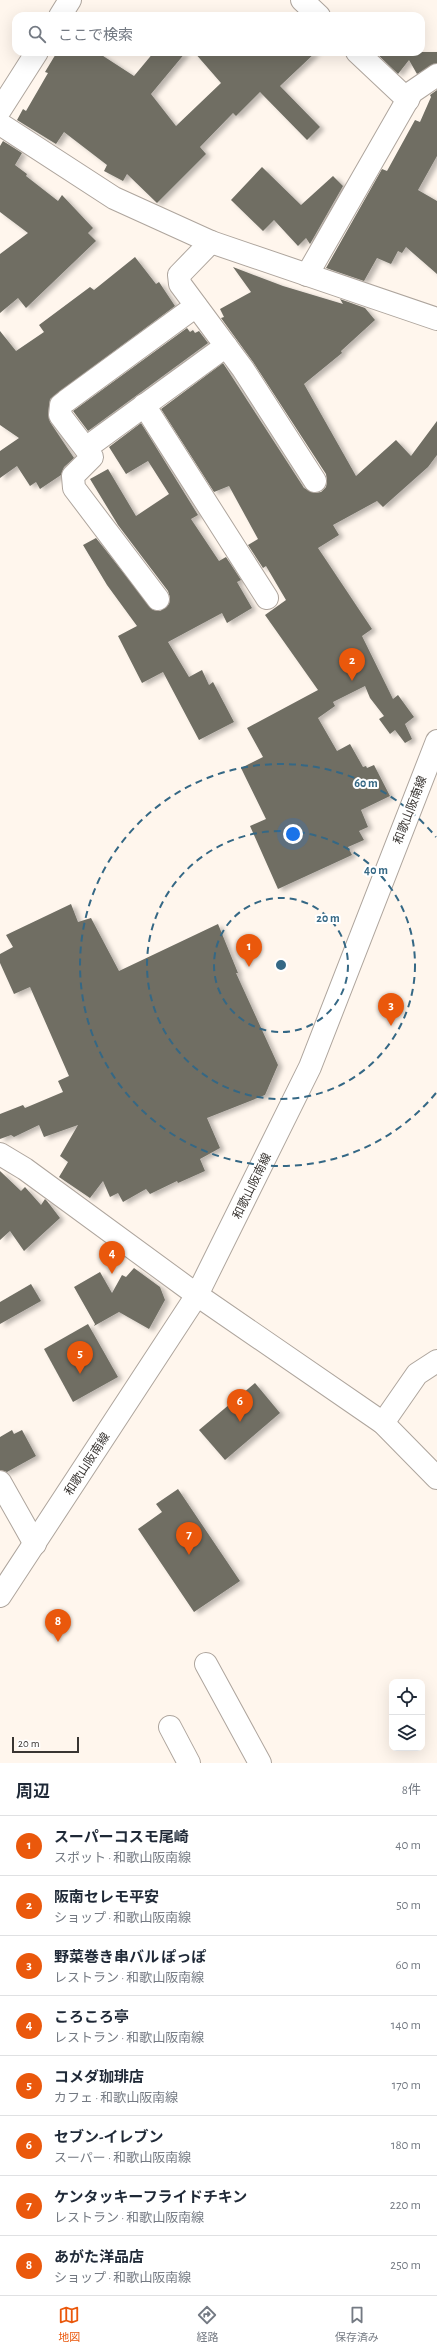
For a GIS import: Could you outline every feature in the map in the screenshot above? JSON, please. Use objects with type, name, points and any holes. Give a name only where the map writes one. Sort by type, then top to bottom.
[{"type":"street","points":[[62,12],[70,0]]},
{"type":"street","points":[[302,0],[315,12]]},
{"type":"street","points":[[0,110],[34,56]]},
{"type":"street","points":[[361,56],[408,100]]},
{"type":"street","points":[[307,275],[412,92],[437,75]]},
{"type":"street","points":[[0,124],[114,198],[211,242],[437,319]]},
{"type":"street","points":[[211,242],[179,275],[178,279],[226,346],[315,481]]},
{"type":"street","points":[[158,599],[74,488],[73,476],[92,457],[60,415],[61,405],[196,306]]},
{"type":"street","points":[[86,448],[226,346]]},
{"type":"street","points":[[144,405],[267,598]]},
{"type":"street","name":"和歌山阪南線","points":[[0,1596],[197,1295],[310,1067],[437,741]]},
{"type":"street","points":[[0,1154],[25,1169],[197,1295],[383,1423],[437,1478]]},
{"type":"street","points":[[383,1423],[417,1374],[437,1361]]},
{"type":"street","points":[[0,1482],[34,1544]]},
{"type":"street","points":[[206,1664],[260,1763]]},
{"type":"street","points":[[170,1727],[189,1763]]},
{"type":"building","points":[[425,52],[437,52],[437,63],[417,74],[409,60],[398,74],[379,56],[425,56]]},
{"type":"building","points":[[55,56],[103,56],[134,76],[151,56],[183,56],[151,94],[176,126],[221,83],[197,56],[312,56],[280,86],[320,127],[307,140],[260,92],[236,116],[233,113],[200,147],[206,154],[157,203],[127,174],[123,181],[104,171],[107,165],[64,132],[56,144],[17,120],[23,109],[26,111],[48,73],[45,72]]},
{"type":"building","points":[[437,90],[437,156],[418,190],[437,201],[437,274],[406,247],[402,253],[398,251],[391,264],[377,258],[364,281],[326,268],[382,169],[387,171],[415,120],[420,122],[431,97],[430,95]]},
{"type":"building","points":[[3,141],[22,153],[15,165],[27,174],[26,176],[58,201],[62,195],[93,228],[88,233],[96,241],[26,308],[18,298],[0,313],[0,254],[28,233],[0,212],[0,146]]},
{"type":"building","points":[[262,167],[301,205],[333,176],[343,186],[310,244],[306,238],[298,246],[274,220],[263,231],[231,200]]},
{"type":"building","points":[[135,257],[156,284],[159,282],[175,306],[50,399],[48,414],[50,422],[74,458],[64,467],[61,475],[40,489],[36,482],[30,486],[17,466],[0,478],[0,451],[19,438],[0,425],[0,331],[16,351],[44,332],[39,325],[90,287],[94,290]]},
{"type":"building","points":[[233,267],[283,286],[343,304],[340,299],[365,308],[375,320],[341,351],[342,353],[304,384],[356,476],[396,440],[411,456],[437,421],[437,455],[428,467],[383,507],[377,501],[333,525],[339,535],[318,548],[372,629],[362,636],[393,699],[398,695],[414,717],[405,724],[412,739],[405,743],[395,730],[390,734],[379,719],[384,716],[370,698],[365,686],[333,702],[335,706],[318,718],[337,751],[350,744],[363,767],[366,766],[367,768],[374,765],[390,796],[361,810],[368,827],[359,831],[364,840],[348,847],[352,855],[278,889],[250,826],[266,819],[241,768],[263,757],[247,728],[318,690],[265,615],[286,600],[266,566],[263,568],[248,545],[258,539],[229,486],[214,492],[161,409],[223,363],[304,488],[315,493],[321,492],[326,487],[326,474],[253,362],[221,318],[224,317],[220,309],[251,292]]},
{"type":"building","points":[[187,328],[190,332],[193,330],[195,333],[199,331],[208,343],[88,431],[73,411]]},
{"type":"building","points":[[141,423],[198,515],[191,519],[219,561],[226,557],[241,580],[237,582],[252,608],[227,623],[222,613],[168,642],[189,677],[202,670],[209,685],[213,682],[234,722],[199,740],[163,672],[142,683],[118,636],[137,626],[107,585],[83,545],[96,538],[153,610],[160,611],[169,604],[170,598],[168,591],[118,525],[90,479],[108,469],[136,516],[169,494],[148,461],[126,474],[109,447]]},
{"type":"building","points":[[71,904],[78,922],[91,918],[119,971],[218,924],[238,973],[236,973],[278,1065],[265,1095],[207,1118],[220,1148],[200,1159],[205,1171],[178,1183],[177,1181],[150,1194],[146,1189],[123,1202],[118,1193],[110,1197],[103,1181],[90,1198],[59,1177],[68,1162],[60,1156],[78,1125],[44,1137],[39,1125],[14,1137],[11,1135],[0,1139],[0,1114],[23,1105],[25,1108],[63,1092],[58,1081],[69,1076],[30,987],[14,994],[0,963],[0,954],[13,947],[6,935]]},
{"type":"building","points":[[0,1171],[21,1191],[25,1187],[41,1205],[45,1199],[60,1218],[24,1251],[10,1231],[0,1240]]},
{"type":"building","points":[[134,1268],[160,1287],[165,1300],[149,1329],[119,1312],[94,1326],[95,1324],[74,1287],[100,1272],[112,1293],[122,1275],[126,1277]]},
{"type":"building","points":[[31,1284],[41,1301],[0,1324],[0,1302]]},
{"type":"building","points":[[88,1324],[118,1377],[73,1402],[44,1349]]},
{"type":"building","points":[[255,1383],[280,1413],[225,1460],[199,1430]]},
{"type":"building","points":[[12,1430],[14,1434],[22,1430],[36,1456],[7,1472],[0,1470],[0,1437]]},
{"type":"building","points":[[178,1489],[240,1581],[194,1612],[138,1529],[162,1512],[156,1504]]},
{"type":"place","name":"阪南セレモ平安","points":[[352,681]]},
{"type":"place","name":"スーパーコスモ尾崎","points":[[249,967]]},
{"type":"place","name":"野菜巻き串バル ぽっぽ","points":[[391,1026]]},
{"type":"place","name":"ころころ亭","points":[[112,1274]]},
{"type":"place","name":"コメダ珈琲店","points":[[80,1374]]},
{"type":"place","name":"セブン-イレブン","points":[[240,1422]]},
{"type":"place","name":"ケンタッキーフライドチキン","points":[[189,1555]]},
{"type":"place","name":"あがた洋品店","points":[[58,1642]]}]
